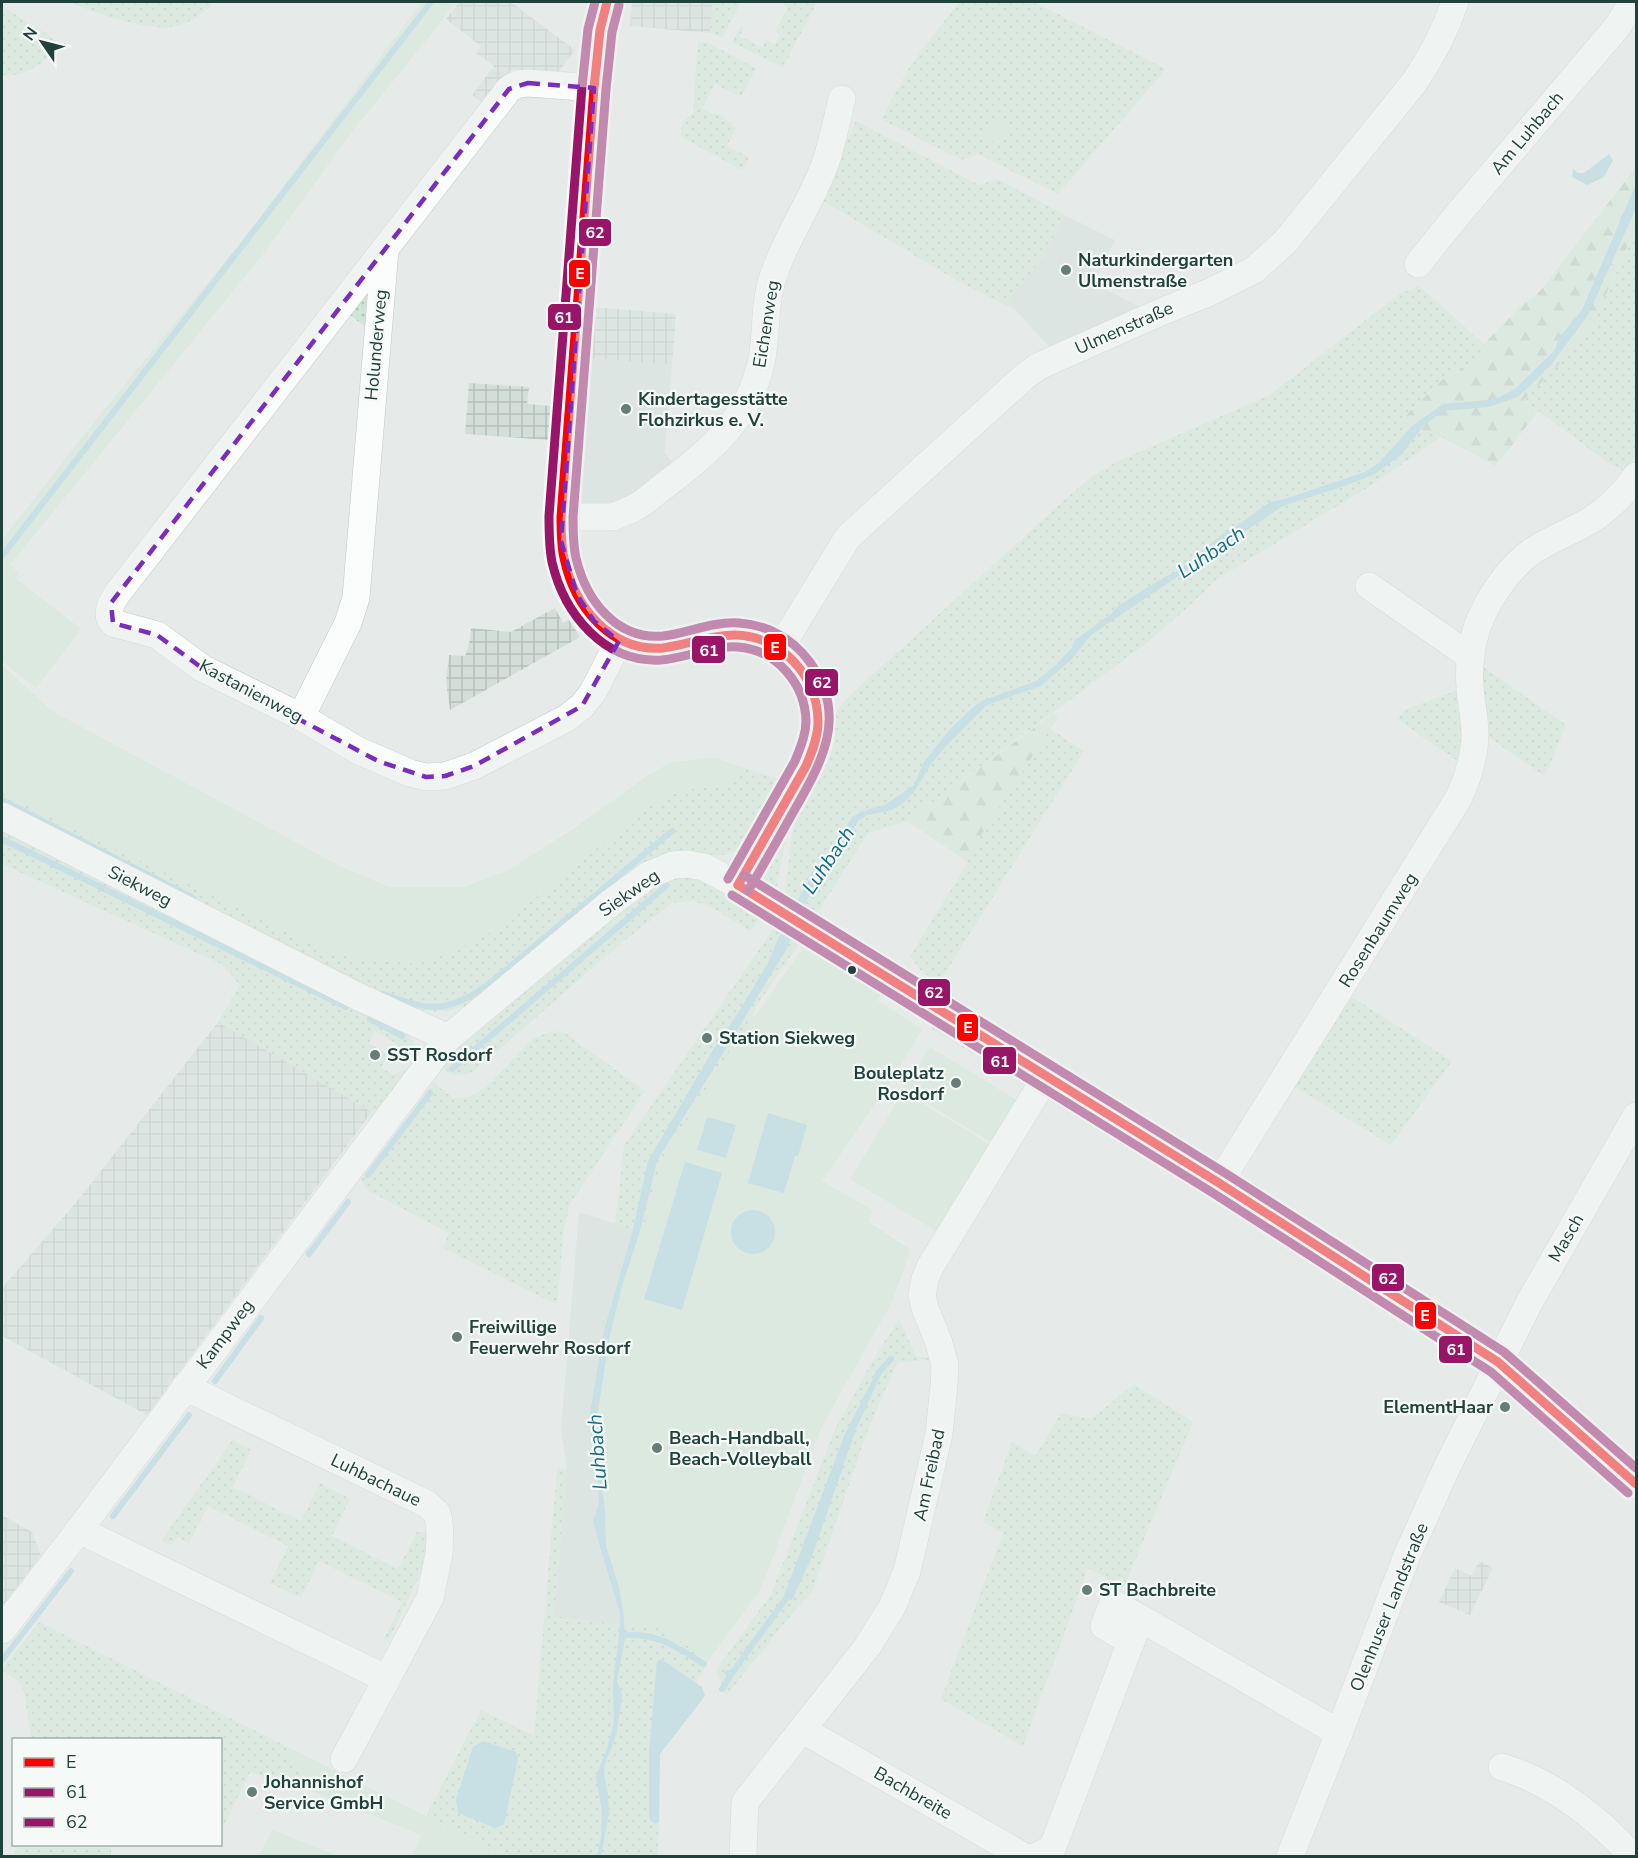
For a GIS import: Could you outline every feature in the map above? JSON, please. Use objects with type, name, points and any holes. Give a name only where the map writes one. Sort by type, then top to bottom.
[{"type":"street","points":[[607,2],[600,30],[594,88],[561,541],[566,566],[577,595],[594,621],[606,633],[619,641],[652,648],[725,635],[749,636],[780,648],[796,663],[812,690],[817,709],[816,737],[806,766],[738,885]]},
{"type":"street","name":"Ulmenstraße","points":[[780,648],[848,537],[1025,376],[1039,366],[1210,292],[1254,270],[1270,257],[1285,242],[1413,84],[1430,60],[1455,2]]},
{"type":"street","name":"Am Luhbach","points":[[1418,264],[1617,27],[1633,2]]},
{"type":"street","points":[[385,250],[509,88],[528,83],[594,88]]},
{"type":"street","name":"Eichenweg","points":[[561,517],[613,516],[634,508],[720,440],[741,413],[757,380],[772,278],[780,256],[823,169],[842,99]]},
{"type":"street","name":"Kastanienweg","points":[[385,250],[333,313],[117,594],[111,603],[110,619],[113,623],[157,635],[202,668],[301,717],[378,761],[426,777],[445,776],[484,760],[567,718],[582,706],[592,692],[619,641]]},
{"type":"street","name":"Holunderweg","points":[[301,717],[348,623],[356,598],[385,250]]},
{"type":"street","name":"Rosenbaumweg","points":[[1220,1183],[1458,799],[1471,765],[1474,749],[1470,687],[1471,657],[1475,633],[1483,614],[1499,587],[1521,560],[1551,540],[1592,519],[1633,486]]},
{"type":"street","points":[[1369,586],[1471,657]]},
{"type":"street","name":"Siekweg","points":[[2,816],[357,996],[448,1038],[604,909],[649,875],[673,865],[687,864],[705,867],[738,885],[1220,1183],[1498,1362],[1636,1484]]},
{"type":"street","name":"Kampweg","points":[[2,1630],[448,1038]]},
{"type":"street","name":"Am Freibad","points":[[744,1857],[745,1802],[867,1647],[892,1607],[906,1571],[939,1434],[944,1386],[945,1365],[922,1295],[925,1279],[930,1267],[1046,1077]]},
{"type":"street","name":"Masch","points":[[1498,1362],[1529,1303],[1636,1116]]},
{"type":"street","name":"Olenhuser Landstraße","points":[[1290,1857],[1408,1553],[1498,1362]]},
{"type":"street","name":"Luhbachaue","points":[[185,1387],[427,1504],[437,1514],[439,1554],[430,1598],[344,1759]]},
{"type":"street","points":[[79,1530],[387,1679]]},
{"type":"street","points":[[1037,1857],[1052,1849],[1135,1630],[1339,1733]]},
{"type":"street","name":"Bachbreite","points":[[803,1730],[1023,1857]]},
{"type":"street","points":[[1502,1767],[1537,1781],[1573,1804],[1600,1824],[1632,1857]]},
{"type":"highlighted area","points":[[528,83],[594,88],[561,541],[577,595],[594,621],[619,641],[582,706],[474,766],[445,776],[426,777],[378,761],[202,668],[157,635],[113,623],[111,603],[509,89]]},
{"type":"shaded area","points":[[459,2],[511,2],[575,50],[557,74],[512,69],[485,105],[472,95],[494,66],[476,53],[481,46],[446,19]]},
{"type":"shaded area","points":[[632,2],[713,2],[710,33],[630,26]]},
{"type":"shaded area","name":"Naturkindergarten Ulmenstraße","points":[[1065,215],[1115,240],[1094,283],[1146,310],[1052,350],[1007,301],[1043,257]]},
{"type":"shaded area","points":[[592,307],[676,314],[672,365],[588,358]]},
{"type":"shaded area","name":"Kindertagesstätte Flohzirkus e. V.","points":[[588,358],[672,365],[665,453],[676,466],[626,504],[583,508],[577,497]]},
{"type":"shaded area","points":[[469,383],[529,387],[527,404],[551,406],[548,440],[465,434]]},
{"type":"shaded area","points":[[555,608],[563,623],[569,620],[580,637],[450,710],[446,681],[449,655],[465,656],[471,628],[511,632]]},
{"type":"shaded area","points":[[218,1022],[372,1112],[147,1415],[2,1336],[2,1288],[78,1200]]},
{"type":"shaded area","points":[[579,1212],[633,1229],[604,1330],[590,1412],[599,1504],[594,1520],[600,1549],[619,1610],[620,1625],[554,1617],[567,1469],[561,1429]]},
{"type":"shaded area","points":[[2,1515],[32,1532],[41,1555],[2,1607]]},
{"type":"shaded area","points":[[1479,1561],[1493,1568],[1470,1615],[1439,1602],[1455,1568],[1472,1576]]},
{"type":"green space","points":[[71,2],[214,2],[200,15],[189,21],[177,26],[161,27],[120,20]]},
{"type":"green space","points":[[422,2],[457,2],[352,132],[265,252],[10,565],[19,573],[15,578],[81,629],[36,688],[2,661],[2,540],[83,436],[244,238]]},
{"type":"green space","points":[[713,2],[741,2],[722,38],[710,33]]},
{"type":"green space","points":[[785,2],[817,2],[783,68],[732,42],[741,26],[744,27],[740,36],[762,47],[766,40],[775,44],[780,34],[775,31],[788,8],[783,5]]},
{"type":"green space","points":[[959,2],[1034,2],[1166,69],[1058,194],[978,154],[961,160],[881,119],[910,66]]},
{"type":"green space","points":[[2,6],[63,45],[28,71],[2,75]]},
{"type":"green space","points":[[698,42],[708,43],[756,68],[741,97],[715,84],[702,108],[713,114],[715,112],[733,123],[732,126],[736,128],[727,146],[749,157],[742,170],[681,137],[682,122],[693,113]]},
{"type":"green space","points":[[995,117],[1011,126],[1001,146],[985,137]]},
{"type":"green space","points":[[856,121],[979,185],[997,179],[1065,215],[1043,257],[1008,301],[1016,311],[956,280],[818,198]]},
{"type":"green space","points":[[1636,167],[1636,227],[1592,325],[1572,351],[1524,400],[1538,411],[1496,466],[1441,437],[1400,421],[1443,379],[1478,358],[1484,350],[1484,344],[1518,309],[1541,290]]},
{"type":"green space","points":[[1636,227],[1636,455],[1624,472],[1611,465],[1524,400],[1571,351],[1616,274]]},
{"type":"green space","points":[[368,284],[371,331],[343,310]]},
{"type":"green space","points":[[1418,285],[1484,344],[1484,350],[1478,358],[1443,379],[1400,420],[1441,437],[1370,486],[1217,579],[1149,641],[907,821],[868,833],[814,918],[784,898],[794,820],[831,754],[836,713],[846,699],[1093,476],[1116,462],[1270,395],[1403,291],[1410,291]]},
{"type":"green space","points":[[1479,664],[1566,725],[1549,767],[1543,775],[1484,734]]},
{"type":"green space","points":[[2,665],[52,711],[338,865],[389,887],[463,887],[507,871],[671,762],[716,758],[745,768],[738,780],[717,787],[685,789],[654,803],[495,930],[449,954],[416,963],[378,961],[330,953],[2,793]]},
{"type":"green space","points":[[1460,689],[1463,744],[1459,762],[1398,720],[1404,710]]},
{"type":"green space","points":[[1054,713],[1058,717],[965,860],[907,821]]},
{"type":"green space","points":[[1049,728],[1084,751],[939,983],[921,971],[910,956],[968,862],[965,860]]},
{"type":"green space","points":[[745,768],[778,779],[758,825],[742,845],[733,852],[723,855],[685,852],[468,1005],[438,1011],[408,1008],[2,805],[2,793],[330,953],[378,961],[416,963],[495,930],[654,803],[685,789],[717,787],[738,780]]},
{"type":"green space","points":[[789,819],[774,898],[763,879],[764,868]]},
{"type":"green space","points":[[2,826],[407,1033],[414,1043],[416,1056],[375,1031],[369,1043],[388,1055],[381,1068],[393,1074],[408,1070],[381,1106],[372,1112],[218,1022],[240,985],[223,965],[2,864]]},
{"type":"green space","points":[[666,876],[699,878],[758,911],[760,918],[750,931],[703,904],[692,901],[672,903],[624,941],[475,1070],[457,1075],[445,1069],[441,1064],[463,1036]]},
{"type":"green space","points":[[778,922],[803,938],[755,1008],[753,1015],[661,1161],[643,1232],[615,1224],[624,1145]]},
{"type":"green space","points":[[812,950],[881,993],[877,1000],[922,1029],[893,1078],[822,1181],[873,1210],[869,1222],[911,1250],[891,1304],[822,1426],[760,1591],[711,1657],[653,1626],[625,1626],[606,1546],[602,1488],[603,1462],[598,1411],[610,1335],[621,1290],[640,1231],[643,1231],[661,1161],[753,1015],[755,1016],[800,952]]},
{"type":"green space","points":[[1349,995],[1452,1061],[1391,1145],[1292,1085]]},
{"type":"green space","points":[[937,1024],[1022,1077],[1024,1085],[932,1029]]},
{"type":"green space","points":[[552,1031],[565,1033],[645,1091],[570,1204],[564,1229],[557,1305],[443,1248],[449,1233],[367,1190],[361,1180],[434,1083],[453,1098],[469,1097],[486,1087],[534,1038]]},
{"type":"green space","points":[[930,1047],[1018,1101],[992,1143],[904,1089]]},
{"type":"green space","points":[[903,1092],[991,1145],[938,1232],[850,1179]]},
{"type":"green space","points":[[1062,1099],[1199,1183],[1202,1194],[1048,1100]]},
{"type":"green space","points":[[1215,1202],[1231,1202],[1298,1249],[1298,1252]]},
{"type":"green space","points":[[899,1319],[916,1356],[932,1359],[897,1363],[867,1432],[812,1592],[726,1696],[716,1670],[771,1594],[835,1429],[873,1360]]},
{"type":"green space","points":[[1134,1384],[1193,1422],[1124,1587],[1088,1568],[1023,1746],[941,1699],[1003,1533],[983,1522],[1012,1442],[1035,1456],[1061,1413],[1091,1419]]},
{"type":"green space","points":[[234,1438],[251,1450],[233,1487],[301,1521],[320,1483],[350,1499],[332,1536],[398,1569],[417,1532],[430,1532],[428,1557],[388,1642],[384,1639],[402,1602],[319,1561],[301,1598],[270,1583],[288,1546],[208,1506],[189,1543],[177,1537],[172,1545],[161,1541]]},
{"type":"green space","points":[[557,1469],[567,1469],[554,1616],[625,1626],[653,1626],[711,1657],[696,1683],[661,1659],[657,1662],[649,1752],[649,1817],[656,1824],[659,1822],[658,1856],[506,1856],[426,1816],[481,1710],[534,1736]]},
{"type":"green space","points":[[39,1622],[288,1747],[293,1762],[308,1770],[299,1786],[276,1776],[274,1781],[250,1772],[222,1829],[222,1738],[31,1738],[24,1692],[18,1681],[2,1670]]},
{"type":"green space","points":[[288,1747],[506,1856],[413,1855],[421,1835],[299,1786],[307,1770],[293,1762]]},
{"type":"green space","points":[[272,1830],[338,1856],[259,1856]]},
{"type":"green space","points":[[18,1846],[111,1846],[111,1856],[13,1856]]},
{"type":"water","points":[[1609,154],[1613,160],[1604,177],[1587,185],[1572,177],[1573,169],[1578,173],[1584,173]]},
{"type":"water","name":"Luhbach","points":[[1636,184],[1636,208],[1588,315],[1550,366],[1518,397],[1488,407],[1444,411],[1423,426],[1402,454],[1375,474],[1283,506],[1090,636],[1072,659],[1041,686],[987,705],[946,746],[931,764],[914,792],[903,803],[892,810],[867,815],[858,821],[843,848],[807,899],[786,950],[657,1161],[640,1231],[621,1290],[610,1335],[598,1411],[599,1436],[603,1462],[602,1488],[606,1546],[619,1588],[624,1615],[625,1639],[617,1681],[622,1695],[618,1724],[604,1774],[609,1813],[601,1856],[597,1856],[601,1837],[602,1812],[596,1776],[614,1723],[613,1686],[620,1625],[619,1610],[593,1520],[599,1504],[590,1412],[604,1330],[633,1229],[648,1161],[713,1050],[767,965],[782,930],[811,876],[852,817],[885,805],[914,785],[924,762],[950,729],[971,709],[982,701],[1036,681],[1058,663],[1072,648],[1075,640],[1111,614],[1119,605],[1178,571],[1225,532],[1270,502],[1365,472],[1379,463],[1412,426],[1443,404],[1488,400],[1500,397],[1516,388],[1555,350],[1559,338],[1582,310]]},
{"type":"water","points":[[768,1113],[807,1125],[784,1193],[748,1183]]},
{"type":"water","points":[[707,1117],[736,1125],[726,1158],[697,1150]]},
{"type":"water","points":[[685,1162],[722,1173],[682,1310],[644,1299]]},
{"type":"water","points":[[753,1210],[768,1217],[775,1232],[768,1247],[753,1254],[738,1247],[731,1232],[738,1217]]},
{"type":"water","points":[[876,1373],[881,1374],[856,1429],[811,1559],[792,1600],[783,1598],[845,1434]]},
{"type":"water","points":[[661,1659],[702,1687],[705,1696],[660,1754],[659,1822],[656,1824],[649,1817],[649,1752],[657,1662]]},
{"type":"water","points":[[483,1741],[516,1752],[518,1758],[504,1824],[495,1828],[458,1813],[456,1800],[473,1747]]},
{"type":"waterway","points":[[2,556],[431,2]]},
{"type":"waterway","points":[[2,800],[193,898]]},
{"type":"waterway","points":[[383,994],[413,1004],[437,1007],[460,1001],[473,994],[488,985],[672,831]]},
{"type":"waterway","points":[[2,839],[346,1007]]},
{"type":"waterway","points":[[452,1069],[666,886]]},
{"type":"waterway","points":[[370,1019],[402,1036]]},
{"type":"waterway","points":[[368,1175],[430,1093]]},
{"type":"waterway","points":[[309,1254],[348,1202]]},
{"type":"waterway","points":[[215,1381],[261,1318]]},
{"type":"waterway","points":[[876,1379],[878,1373],[891,1359]]},
{"type":"waterway","points":[[113,1516],[189,1415]]},
{"type":"waterway","points":[[3,1659],[71,1571]]},
{"type":"waterway","points":[[728,1673],[732,1673],[789,1594]]},
{"type":"waterway","points":[[621,1630],[627,1635],[659,1639],[704,1664]]},
{"type":"waterway","points":[[722,1689],[732,1673]]},
{"type":"transit line","name":"61","points":[[595,2],[588,29],[582,87],[549,516],[551,556],[566,600],[577,617],[590,632],[605,644],[622,653],[640,659],[661,660],[719,648],[752,649],[776,662],[794,682],[800,694],[806,721],[802,741],[795,761],[728,879]]},
{"type":"transit line","name":"E","points":[[607,2],[600,30],[594,88],[561,517],[562,548],[576,593],[597,622],[611,634],[644,647],[663,648],[726,635],[752,637],[781,651],[794,662],[812,689],[818,728],[806,766],[738,885]]},
{"type":"transit line","name":"62","points":[[619,5],[612,32],[606,89],[573,517],[574,548],[587,588],[596,602],[617,624],[646,636],[663,636],[710,625],[749,624],[787,639],[809,661],[821,681],[828,701],[829,721],[827,740],[821,759],[748,891]]},
{"type":"transit line","name":"62","points":[[744,875],[1225,1173],[1504,1352],[1636,1468]]},
{"type":"transit line","name":"E","points":[[738,885],[1219,1183],[1498,1362],[1636,1484]]},
{"type":"transit line","name":"61","points":[[732,895],[1213,1193],[1491,1372],[1628,1493]]},
{"type":"place","name":"Naturkindergarten Ulmenstraße","points":[[1066,270]]},
{"type":"place","name":"Kindertagesstätte Flohzirkus e. V.","points":[[626,409]]},
{"type":"place","name":"Station Siekweg","points":[[707,1038]]},
{"type":"place","name":"SST Rosdorf","points":[[375,1055]]},
{"type":"place","name":"Bouleplatz Rosdorf","points":[[956,1083]]},
{"type":"place","name":"Freiwillige Feuerwehr Rosdorf","points":[[457,1337]]},
{"type":"place","name":"ElementHaar","points":[[1505,1407]]},
{"type":"place","name":"Beach-Handball, Beach-Volleyball","points":[[657,1448]]},
{"type":"place","name":"ST Bachbreite","points":[[1087,1590]]},
{"type":"place","name":"Johannishof Service GmbH","points":[[252,1792]]}]
